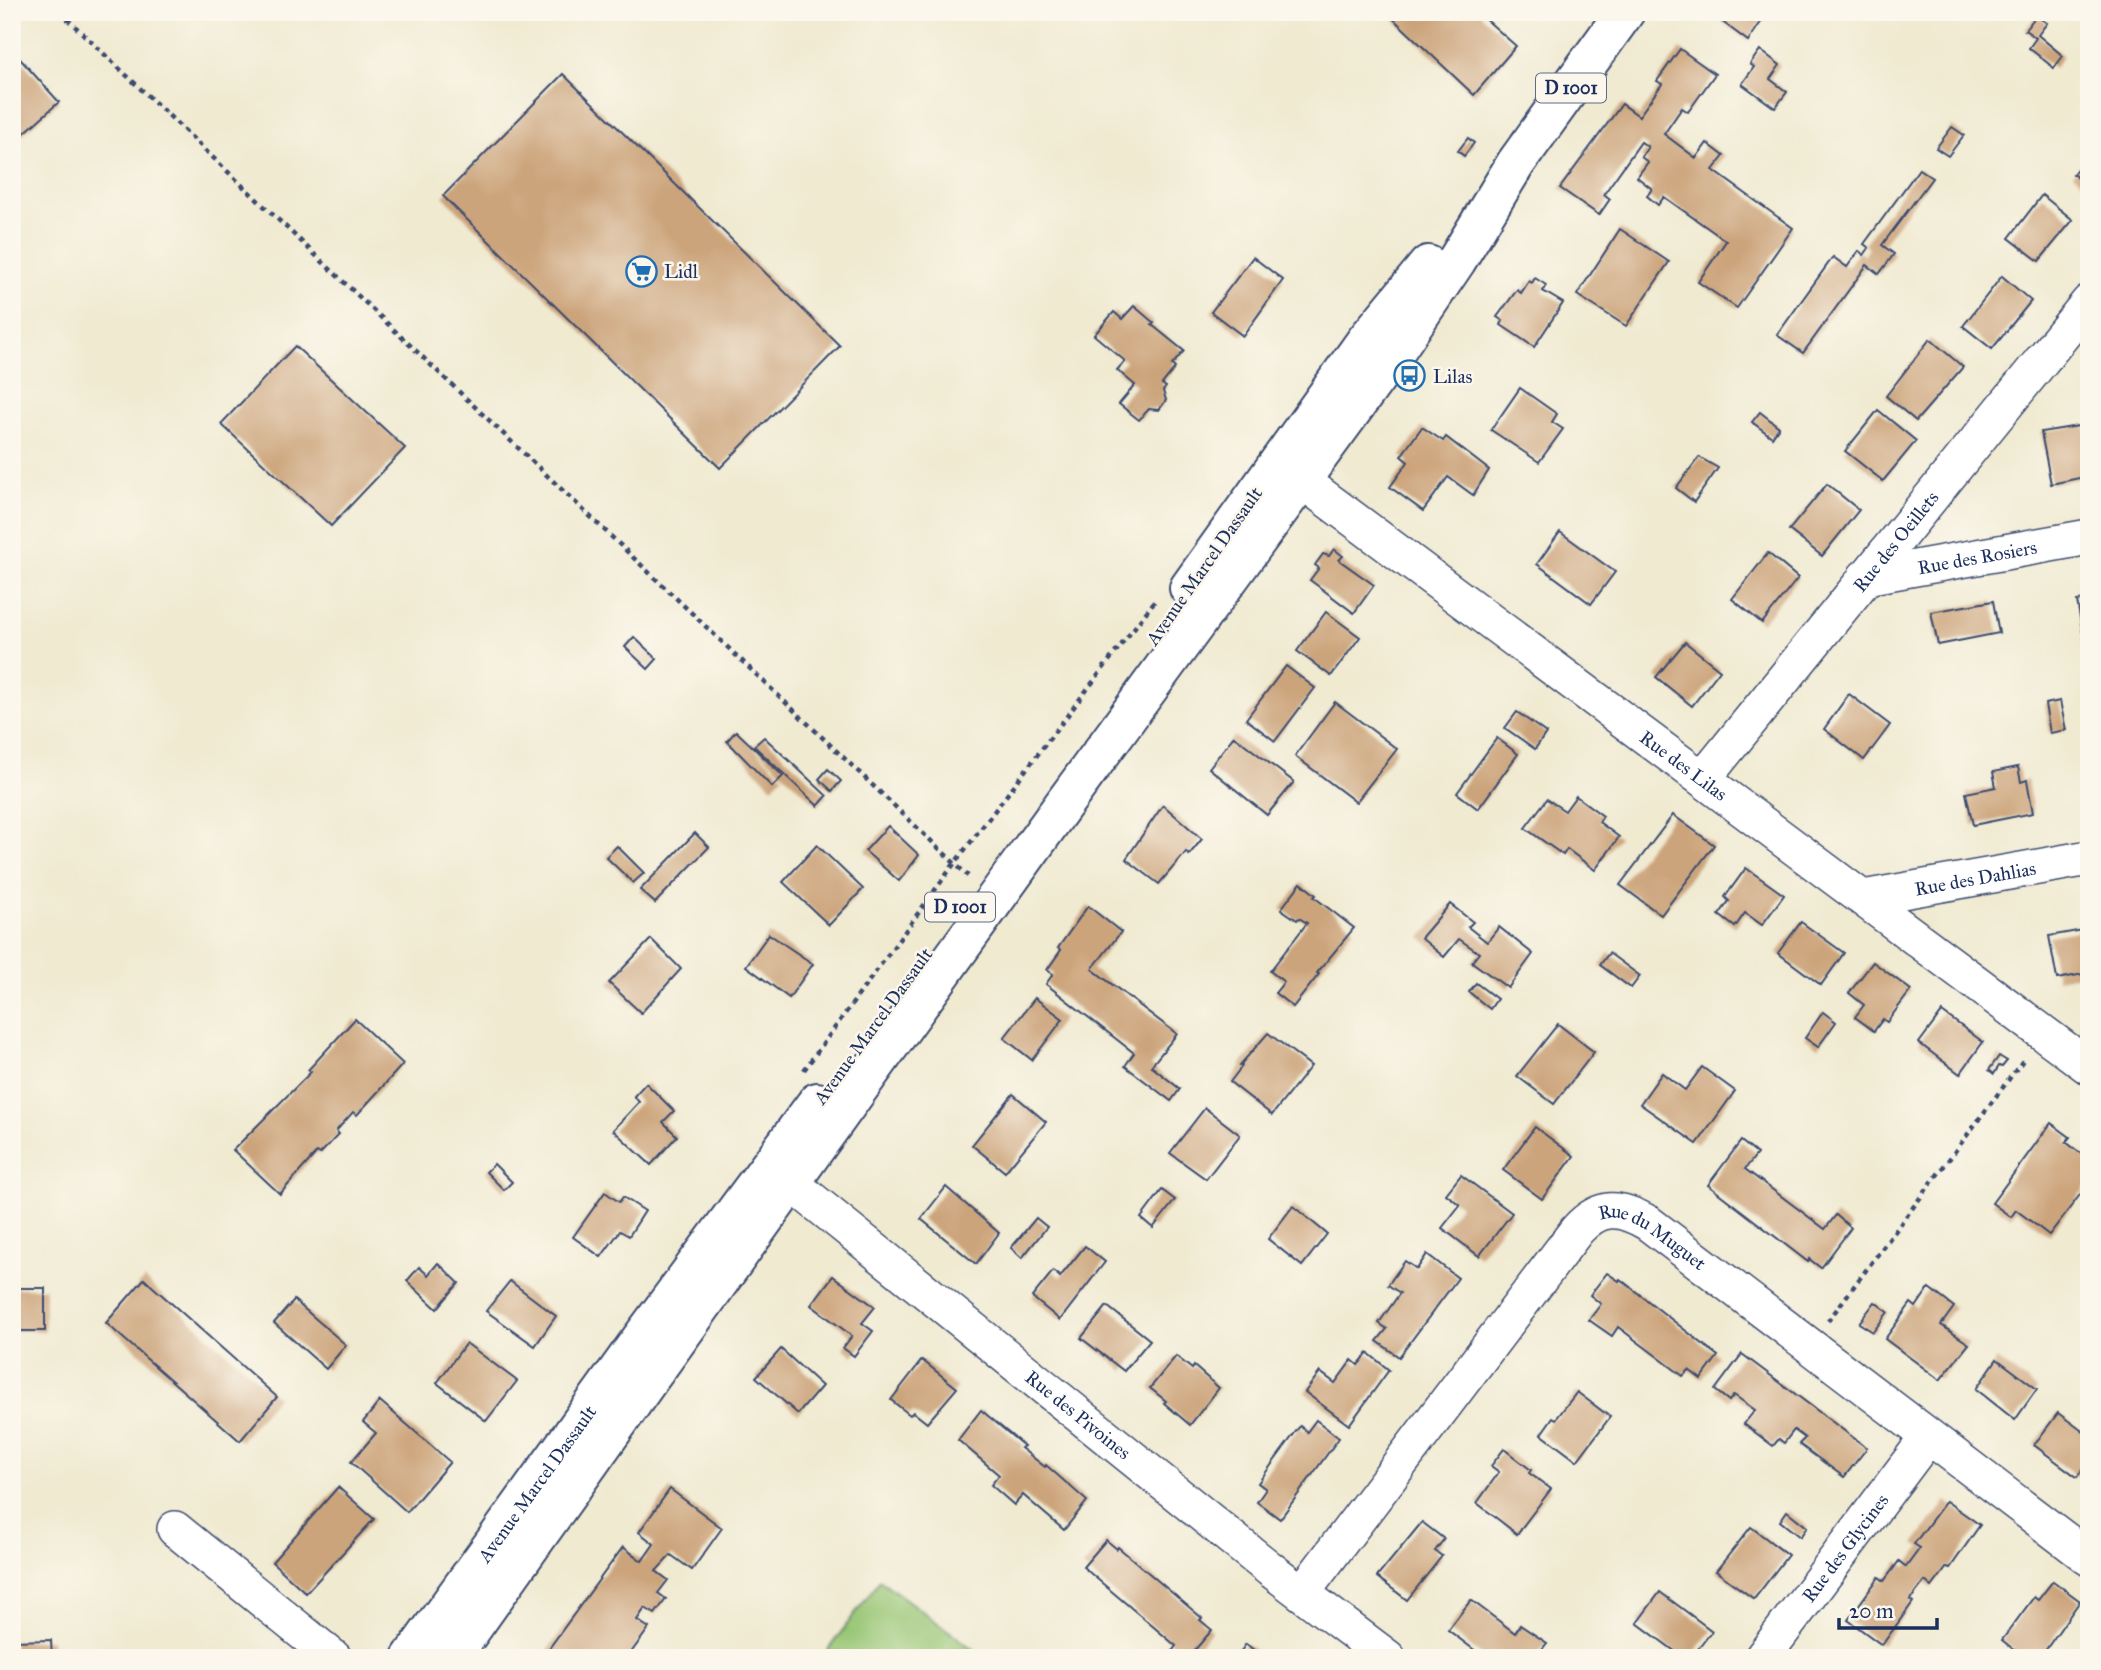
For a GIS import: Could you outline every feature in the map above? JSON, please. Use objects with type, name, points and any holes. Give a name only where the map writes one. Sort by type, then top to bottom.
[{"type":"main road","name":"Avenue Marcel Dassault","points":[[451,1658],[657,1368],[781,1174],[966,874],[1444,279],[1516,163],[1625,12]]},
{"type":"main road","name":"Avenue Marcel Dassault","points":[[411,1658],[635,1347],[781,1174],[1063,805],[1289,471]]},
{"type":"street","name":"Rue des Oeillets","points":[[1703,779],[2089,302]]},
{"type":"street","name":"Rue des Lilas","points":[[1289,471],[2089,1067]]},
{"type":"street","name":"Rue des Rosiers","points":[[1865,577],[2089,537]]},
{"type":"street","name":"Rue des Dahlias","points":[[1863,898],[2089,858]]},
{"type":"street","name":"Rue des Pivoines","points":[[781,1174],[1302,1593],[1388,1658]]},
{"type":"street","name":"Rue du Muguet","points":[[1302,1593],[1577,1230],[1594,1215],[1605,1210],[1615,1210],[1637,1217],[2089,1558]]},
{"type":"street","name":"Rue des Glycines","points":[[1762,1658],[1928,1437]]},
{"type":"street","points":[[175,1529],[334,1658]]},
{"type":"path","points":[[60,12],[966,874]]},
{"type":"path","points":[[797,1079],[966,874],[1159,595]]},
{"type":"path","points":[[1810,1346],[2044,1033]]},
{"type":"green space","points":[[880,1580],[985,1658],[822,1658]]},
{"type":"building","points":[[1386,12],[1481,12],[1481,15],[1516,46],[1474,95]]},
{"type":"building","points":[[1716,12],[1768,12],[1748,41],[1713,15]]},
{"type":"building","points":[[2036,16],[2047,23],[2038,35],[2063,56],[2054,68],[2029,48],[2036,38],[2025,30]]},
{"type":"building","points":[[1680,49],[1715,74],[1688,112],[1682,108],[1664,134],[1696,158],[1707,143],[1724,156],[1713,170],[1793,228],[1737,308],[1698,282],[1726,241],[1664,197],[1658,205],[1647,196],[1652,189],[1637,177],[1648,162],[1641,157],[1648,147],[1641,142],[1604,194],[1610,199],[1599,215],[1560,188],[1622,104],[1639,116],[1662,84],[1657,81]]},
{"type":"building","points":[[12,50],[59,102],[12,144]]},
{"type":"building","points":[[1760,50],[1780,65],[1770,79],[1787,92],[1775,108],[1742,84],[1754,67],[1750,64]]},
{"type":"building","name":"Lidl","points":[[563,74],[840,346],[720,468],[443,196]]},
{"type":"building","points":[[1952,127],[1964,135],[1948,156],[1936,148]]},
{"type":"building","points":[[1468,138],[1474,143],[1464,156],[1458,151]]},
{"type":"building","points":[[2089,154],[2089,188],[2073,174]]},
{"type":"building","points":[[1919,169],[1932,178],[1882,245],[1894,254],[1879,274],[1867,265],[1803,353],[1777,335],[1833,257],[1847,267],[1859,251],[1864,255],[1869,248],[1864,244]]},
{"type":"building","points":[[2042,195],[2073,220],[2039,261],[2009,238]]},
{"type":"building","points":[[1620,229],[1669,262],[1626,326],[1577,295]]},
{"type":"building","points":[[1253,257],[1283,280],[1243,336],[1211,312]]},
{"type":"building","points":[[2002,276],[2031,301],[1992,349],[1963,326]]},
{"type":"building","points":[[1535,278],[1546,285],[1543,291],[1563,303],[1534,347],[1501,325],[1503,321],[1497,317],[1517,290],[1521,293],[1529,281],[1532,283]]},
{"type":"building","points":[[1134,306],[1184,351],[1172,365],[1175,368],[1162,384],[1166,387],[1163,391],[1166,400],[1159,410],[1149,409],[1139,420],[1119,404],[1135,385],[1117,370],[1125,361],[1094,335],[1114,312],[1122,319]]},
{"type":"building","points":[[1930,339],[1963,367],[1916,421],[1886,396]]},
{"type":"building","points":[[295,346],[405,448],[331,526],[221,424]]},
{"type":"building","points":[[1520,388],[1557,414],[1552,422],[1563,429],[1539,462],[1491,430]]},
{"type":"building","points":[[1878,410],[1916,441],[1883,481],[1845,451]]},
{"type":"building","points":[[1760,412],[1779,427],[1772,437],[1752,422]]},
{"type":"building","points":[[2085,425],[2089,447],[2089,476],[2051,484],[2041,432]]},
{"type":"building","points":[[1422,427],[1443,441],[1446,437],[1489,470],[1473,495],[1448,477],[1423,511],[1390,487],[1408,462],[1401,456]]},
{"type":"building","points":[[1699,457],[1718,468],[1694,502],[1676,488]]},
{"type":"building","points":[[1827,484],[1859,510],[1822,556],[1789,530]]},
{"type":"building","points":[[1560,532],[1615,572],[1591,604],[1537,564]]},
{"type":"building","points":[[1334,549],[1343,556],[1339,560],[1374,585],[1354,613],[1310,580],[1319,568],[1315,565],[1323,554],[1329,556]]},
{"type":"building","points":[[1768,553],[1798,578],[1762,623],[1732,599]]},
{"type":"building","points":[[2089,599],[2089,656],[2087,656],[2077,601]]},
{"type":"building","points":[[1993,601],[1999,633],[1938,645],[1931,612]]},
{"type":"building","points":[[1326,612],[1360,637],[1331,676],[1297,651]]},
{"type":"building","points":[[634,637],[657,659],[648,669],[625,647]]},
{"type":"building","points":[[1685,642],[1720,670],[1692,706],[1656,677]]},
{"type":"building","points":[[1286,666],[1315,688],[1275,741],[1246,719]]},
{"type":"building","points":[[1849,694],[1890,725],[1864,760],[1824,729]]},
{"type":"building","points":[[2060,701],[2066,730],[2050,733],[2045,704]]},
{"type":"building","points":[[1335,702],[1397,749],[1356,802],[1295,756]]},
{"type":"building","points":[[1517,712],[1546,733],[1535,749],[1505,728]]},
{"type":"building","points":[[736,731],[783,776],[772,787],[727,741]]},
{"type":"building","points":[[1234,736],[1294,782],[1267,815],[1209,768]]},
{"type":"building","points":[[764,737],[827,796],[818,806],[754,746]]},
{"type":"building","points":[[1497,738],[1518,754],[1478,809],[1457,793]]},
{"type":"building","points":[[2018,767],[2021,782],[2027,780],[2033,813],[1973,825],[1966,793],[1996,787],[1993,772]]},
{"type":"building","points":[[828,769],[841,781],[832,791],[819,779]]},
{"type":"building","points":[[1576,796],[1603,816],[1599,822],[1619,837],[1595,870],[1567,849],[1563,855],[1525,828],[1547,799],[1565,811]]},
{"type":"building","points":[[1163,805],[1202,839],[1189,855],[1186,852],[1159,884],[1126,859]]},
{"type":"building","points":[[1673,815],[1714,845],[1661,915],[1620,885]]},
{"type":"building","points":[[888,826],[919,855],[899,881],[865,851]]},
{"type":"building","points":[[695,833],[709,847],[655,903],[640,890]]},
{"type":"building","points":[[817,845],[863,889],[829,925],[783,882]]},
{"type":"building","points":[[617,846],[644,873],[633,883],[606,857]]},
{"type":"building","points":[[1746,868],[1784,895],[1762,925],[1745,913],[1735,927],[1719,915],[1729,901],[1725,897]]},
{"type":"building","points":[[1301,883],[1316,895],[1314,897],[1354,928],[1293,1007],[1275,993],[1284,982],[1270,971],[1307,923],[1281,909]]},
{"type":"building","points":[[1450,904],[1473,922],[1468,927],[1487,942],[1499,927],[1533,954],[1508,988],[1472,962],[1479,953],[1459,939],[1444,957],[1421,938]]},
{"type":"building","points":[[1088,906],[1121,932],[1092,969],[1177,1034],[1151,1066],[1180,1089],[1171,1101],[1125,1066],[1134,1053],[1046,984],[1053,974],[1047,970],[1061,950],[1058,948]]},
{"type":"building","points":[[1801,922],[1844,953],[1821,985],[1778,953]]},
{"type":"building","points":[[2089,929],[2089,973],[2057,979],[2049,936]]},
{"type":"building","points":[[769,934],[813,964],[789,998],[746,966]]},
{"type":"building","points":[[651,939],[681,969],[641,1013],[609,983]]},
{"type":"building","points":[[1609,953],[1640,976],[1631,988],[1600,965]]},
{"type":"building","points":[[1873,962],[1911,990],[1887,1022],[1883,1019],[1874,1031],[1855,1017],[1864,1005],[1849,993]]},
{"type":"building","points":[[1476,983],[1497,999],[1490,1009],[1469,992]]},
{"type":"building","points":[[1035,998],[1063,1019],[1032,1060],[1004,1038]]},
{"type":"building","points":[[1823,1012],[1836,1022],[1818,1047],[1805,1038]]},
{"type":"building","points":[[1942,1012],[1983,1042],[1960,1074],[1919,1043]]},
{"type":"building","points":[[355,1019],[403,1064],[357,1115],[353,1112],[336,1131],[339,1134],[320,1154],[317,1152],[280,1194],[233,1150],[311,1072],[308,1070]]},
{"type":"building","points":[[1558,1024],[1594,1052],[1554,1104],[1517,1076]]},
{"type":"building","points":[[1268,1033],[1311,1066],[1272,1115],[1230,1082],[1242,1066],[1240,1065]]},
{"type":"building","points":[[1999,1056],[2007,1061],[2002,1067],[1999,1066],[1994,1074],[1989,1070]]},
{"type":"building","points":[[1702,1067],[1735,1091],[1697,1144],[1640,1104],[1662,1073],[1685,1090]]},
{"type":"building","points":[[646,1083],[674,1111],[663,1122],[677,1136],[651,1165],[613,1130],[639,1102],[634,1096]]},
{"type":"building","points":[[1013,1094],[1046,1122],[1005,1172],[972,1145]]},
{"type":"building","points":[[1205,1108],[1240,1135],[1206,1179],[1170,1153]]},
{"type":"building","points":[[2051,1123],[2070,1137],[2066,1142],[2089,1160],[2089,1183],[2049,1235],[2016,1210],[2011,1217],[1992,1203]]},
{"type":"building","points":[[1535,1127],[1574,1156],[1542,1199],[1503,1170]]},
{"type":"building","points":[[1741,1141],[1757,1154],[1745,1169],[1825,1229],[1836,1215],[1851,1228],[1821,1268],[1809,1259],[1808,1262],[1708,1185]]},
{"type":"building","points":[[494,1164],[512,1182],[504,1190],[486,1172]]},
{"type":"building","points":[[1461,1175],[1512,1213],[1479,1256],[1442,1228],[1460,1205],[1446,1194]]},
{"type":"building","points":[[946,1187],[999,1233],[976,1264],[921,1219]]},
{"type":"building","points":[[1162,1190],[1175,1200],[1153,1228],[1141,1218]]},
{"type":"building","points":[[605,1192],[619,1202],[623,1197],[645,1211],[629,1236],[620,1231],[601,1257],[573,1237]]},
{"type":"building","points":[[1293,1206],[1327,1234],[1302,1266],[1268,1239]]},
{"type":"building","points":[[1036,1218],[1047,1227],[1022,1258],[1011,1248]]},
{"type":"building","points":[[1085,1246],[1105,1262],[1060,1320],[1032,1297],[1053,1271],[1060,1277]]},
{"type":"building","points":[[1427,1254],[1458,1278],[1399,1357],[1377,1341],[1387,1329],[1379,1323],[1400,1293],[1388,1285],[1405,1261],[1417,1269]]},
{"type":"building","points":[[438,1263],[459,1283],[437,1309],[407,1281],[419,1267],[428,1275]]},
{"type":"building","points":[[1607,1273],[1619,1281],[1620,1279],[1718,1356],[1701,1379],[1689,1370],[1683,1376],[1618,1327],[1612,1336],[1589,1320],[1601,1304],[1590,1295]]},
{"type":"building","points":[[833,1276],[875,1307],[862,1323],[873,1331],[854,1356],[843,1348],[852,1336],[811,1305]]},
{"type":"building","points":[[144,1279],[277,1397],[240,1441],[106,1323]]},
{"type":"building","points":[[510,1281],[556,1316],[535,1346],[486,1311]]},
{"type":"building","points":[[12,1288],[45,1288],[45,1331],[12,1331]]},
{"type":"building","points":[[1929,1288],[1954,1307],[1941,1325],[1969,1344],[1940,1380],[1885,1339],[1911,1303],[1916,1307]]},
{"type":"building","points":[[294,1300],[346,1345],[326,1369],[274,1323]]},
{"type":"building","points":[[1875,1302],[1888,1312],[1873,1332],[1859,1323]]},
{"type":"building","points":[[1107,1306],[1150,1340],[1124,1371],[1081,1338]]},
{"type":"building","points":[[466,1343],[517,1381],[486,1421],[437,1383]]},
{"type":"building","points":[[781,1349],[822,1386],[798,1414],[756,1377]]},
{"type":"building","points":[[1368,1353],[1389,1370],[1349,1425],[1305,1392],[1320,1372],[1335,1383],[1352,1360],[1358,1365]]},
{"type":"building","points":[[1742,1354],[1867,1448],[1844,1477],[1799,1444],[1805,1438],[1794,1430],[1784,1443],[1779,1439],[1773,1446],[1744,1424],[1755,1410],[1734,1395],[1729,1401],[1715,1390]]},
{"type":"building","points":[[1176,1356],[1192,1369],[1194,1366],[1219,1388],[1190,1425],[1150,1388]]},
{"type":"building","points":[[1997,1359],[2037,1389],[2015,1420],[1976,1389]]},
{"type":"building","points":[[922,1360],[957,1388],[927,1423],[913,1412],[910,1415],[891,1400]]},
{"type":"building","points":[[1577,1392],[1610,1417],[1577,1461],[1541,1434]]},
{"type":"building","points":[[380,1401],[450,1462],[407,1512],[351,1462],[376,1433],[363,1422]]},
{"type":"building","points":[[981,1410],[1024,1446],[1021,1448],[1045,1467],[1046,1465],[1087,1501],[1064,1530],[1023,1495],[1014,1505],[991,1485],[999,1475],[958,1440]]},
{"type":"building","points":[[2058,1413],[2089,1436],[2089,1461],[2077,1477],[2034,1445]]},
{"type":"building","points":[[1316,1420],[1339,1438],[1280,1519],[1257,1502],[1266,1489],[1258,1483],[1300,1426],[1307,1432]]},
{"type":"building","points":[[1504,1449],[1551,1489],[1517,1534],[1477,1503],[1499,1472],[1491,1466]]},
{"type":"building","points":[[338,1487],[374,1519],[306,1593],[272,1562]]},
{"type":"building","points":[[670,1489],[722,1528],[692,1570],[671,1555],[656,1571],[668,1580],[658,1593],[666,1599],[655,1614],[645,1608],[637,1620],[649,1628],[627,1658],[542,1658],[623,1547],[642,1561],[654,1544],[639,1532]]},
{"type":"building","points":[[1946,1501],[1980,1525],[1950,1568],[1947,1567],[1932,1587],[1925,1581],[1882,1645],[1848,1620],[1879,1577],[1884,1581],[1899,1561],[1906,1567],[1920,1548],[1914,1544]]},
{"type":"building","points":[[1787,1511],[1807,1527],[1800,1537],[1780,1521]]},
{"type":"building","points":[[1422,1522],[1444,1539],[1435,1551],[1442,1556],[1407,1600],[1377,1577]]},
{"type":"building","points":[[1751,1527],[1788,1555],[1754,1599],[1716,1571]]},
{"type":"building","points":[[1106,1540],[1117,1549],[1118,1547],[1202,1618],[1200,1620],[1212,1630],[1188,1658],[1167,1658],[1176,1646],[1083,1567]]},
{"type":"building","points":[[2053,1581],[2080,1601],[2040,1658],[2024,1658],[2002,1640],[2034,1597],[2038,1600]]},
{"type":"building","points":[[1660,1592],[1712,1631],[1691,1658],[1684,1658],[1637,1623]]},
{"type":"building","points":[[1471,1600],[1515,1633],[1520,1625],[1547,1643],[1539,1653],[1546,1658],[1485,1658],[1448,1630]]},
{"type":"building","points":[[51,1640],[52,1658],[14,1658],[14,1641]]},
{"type":"building","points":[[1246,1644],[1265,1658],[1236,1658]]},
{"type":"place","name":"Lidl","points":[[641,271]]},
{"type":"place","name":"Lilas","points":[[1410,376]]}]
